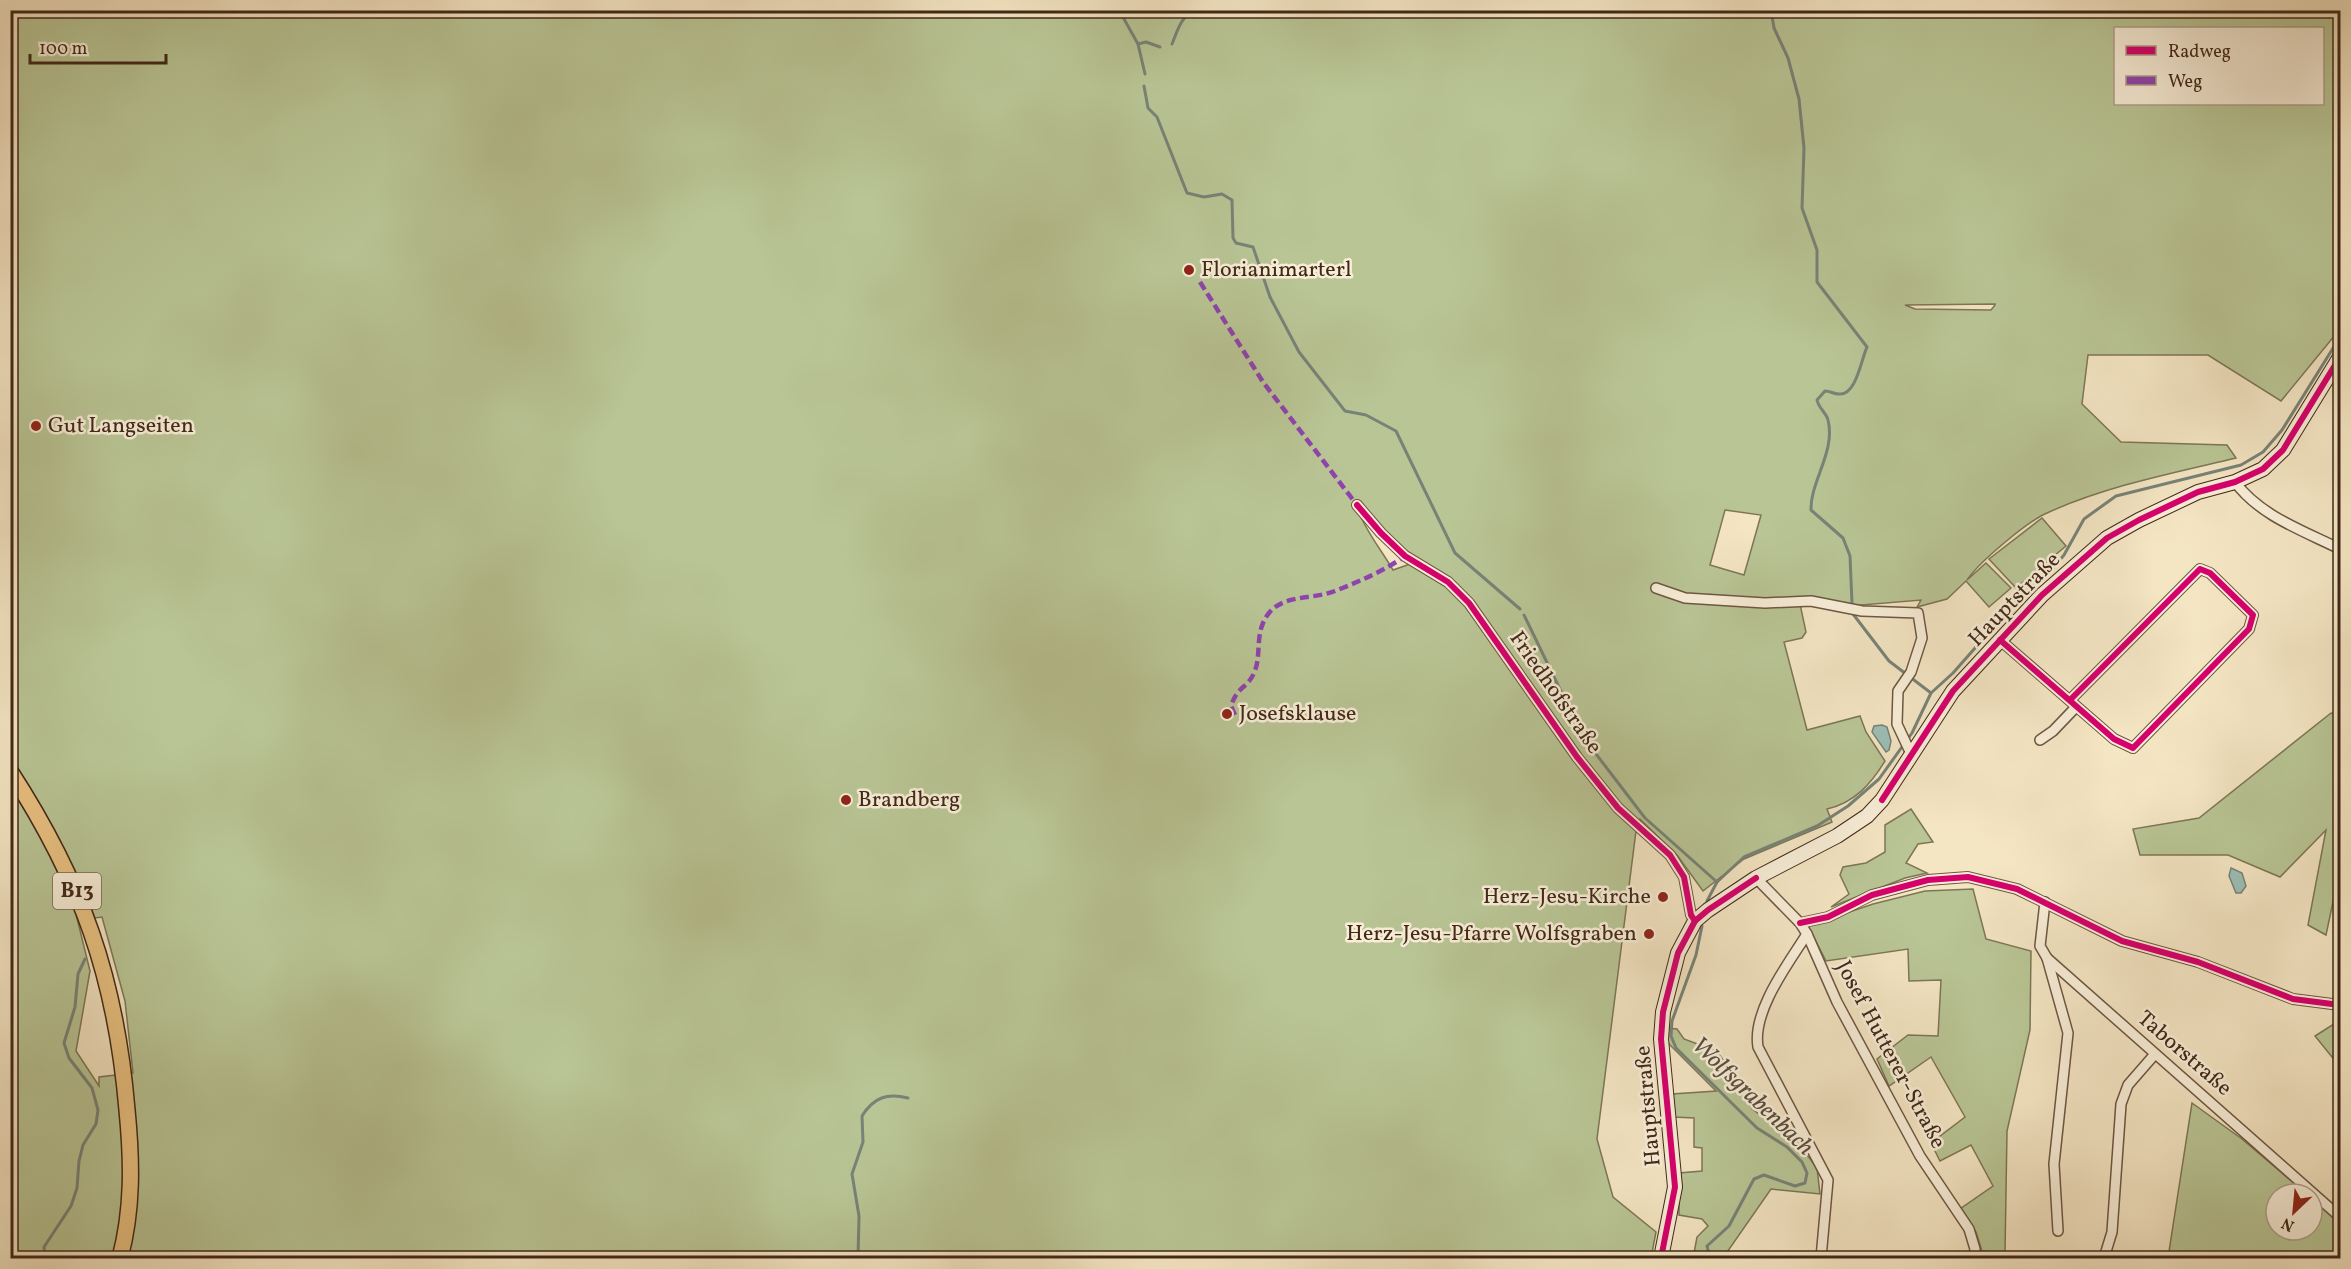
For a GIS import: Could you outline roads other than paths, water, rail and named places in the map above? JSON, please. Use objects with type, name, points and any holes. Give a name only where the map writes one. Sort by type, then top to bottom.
[{"type":"main road","name":"Hauptstraße","points":[[1661,1258],[1675,1187],[1660,1039],[1678,953],[1695,921],[1756,878],[1837,836],[1867,816],[1882,800],[1909,752],[1953,691],[2042,595],[2107,538],[2170,503],[2198,492],[2235,482],[2263,469],[2283,450],[2340,357]]},
{"type":"main road","name":"B13","points":[[10,771],[66,865],[84,905],[108,981],[123,1067],[132,1160],[128,1223],[120,1258]]},
{"type":"street","points":[[2235,482],[2246,497],[2272,515],[2340,549]]},
{"type":"street","name":"Friedhofstraße","points":[[1357,505],[1405,556],[1448,582],[1469,603],[1578,757],[1611,799],[1670,855],[1684,877],[1691,915],[1695,921]]},
{"type":"street","points":[[2000,640],[2073,704],[2114,739],[2133,748],[2249,629],[2253,615],[2210,573],[2200,569],[2073,704],[2053,731],[2040,740]]},
{"type":"street","points":[[1656,588],[1685,598],[1765,603],[1811,601],[1862,611],[1918,613],[1922,638],[1908,676],[1898,691],[1897,724],[1909,752]]},
{"type":"street","points":[[1800,923],[1828,916],[1872,895],[1928,879],[1968,877],[2017,889],[2122,941],[2198,962],[2293,999],[2340,1005]]},
{"type":"street","name":"Josef Hutterer-Straße","points":[[1756,878],[1800,923],[1807,934],[1837,1002],[1920,1156],[1969,1229],[1976,1250],[1974,1258]]},
{"type":"street","points":[[2045,902],[2040,946],[2047,958],[2068,1034],[2054,1164],[2058,1231]]},
{"type":"street","points":[[1807,934],[1776,983],[1758,1022],[1756,1035],[1758,1047],[1828,1180],[1821,1258]]},
{"type":"street","name":"Taborstraße","points":[[2047,958],[2340,1217]]},
{"type":"street","points":[[2104,1258],[2112,1232],[2121,1104],[2128,1085],[2155,1054]]},
{"type":"water","points":[[1874,726],[1887,727],[1891,741],[1889,750],[1886,752],[1872,732]]},
{"type":"water","points":[[2231,868],[2242,873],[2246,886],[2241,893],[2236,893],[2229,876]]},
{"type":"waterway","points":[[1119,10],[1138,44],[1145,74]]},
{"type":"waterway","points":[[1172,44],[1184,19],[1198,10]]},
{"type":"waterway","points":[[1771,10],[1774,28],[1788,58],[1799,99],[1804,148],[1802,208],[1817,250],[1817,282],[1867,347],[1850,389],[1839,394],[1825,391],[1817,400],[1827,417],[1830,432],[1826,455],[1814,488],[1811,510],[1843,538],[1850,556],[1852,603]]},
{"type":"waterway","points":[[1138,44],[1146,42],[1160,47]]},
{"type":"waterway","points":[[1144,86],[1148,108],[1157,117],[1187,193],[1204,197],[1222,194],[1232,200],[1233,238],[1236,243],[1253,247],[1270,297],[1299,352],[1345,411],[1366,415],[1396,431],[1455,553],[1520,609]]},
{"type":"waterway","name":"Wolfsgrabenbach","points":[[1707,901],[1717,882],[1744,857],[1817,826],[1848,806],[1879,779],[1912,733],[1931,693],[1953,673],[2020,597],[2048,574],[2064,555],[2084,519],[2116,496],[2241,465],[2263,452],[2282,430],[2340,337]]},
{"type":"waterway","points":[[1853,614],[1889,661],[1931,693]]},
{"type":"waterway","points":[[1524,615],[1583,737],[1645,818],[1717,882]]},
{"type":"waterway","name":"Wolfsgrabenbach","points":[[1702,926],[1696,955],[1672,1021],[1671,1036],[1676,1048],[1757,1128],[1787,1147],[1802,1162],[1807,1173],[1805,1183],[1795,1186],[1764,1175],[1754,1179],[1729,1226],[1707,1246],[1710,1258]]},
{"type":"waterway","points":[[45,1258],[44,1247],[71,1206],[77,1188],[83,1145],[96,1124],[98,1110],[92,1088],[69,1058],[64,1043],[75,1007],[78,974],[85,959]]},
{"type":"waterway","points":[[858,1258],[859,1216],[852,1174],[863,1142],[862,1116],[871,1104],[887,1096],[908,1098]]},
{"type":"place","name":"Florianimarterl","points":[[1189,270]]},
{"type":"place","name":"Gut Langseiten","points":[[36,426]]},
{"type":"place","name":"Josefsklause","points":[[1227,714]]},
{"type":"place","name":"Brandberg","points":[[846,800]]},
{"type":"place","name":"Herz-Jesu-Kirche","points":[[1663,897]]},
{"type":"place","name":"Herz-Jesu-Pfarre Wolfsgraben","points":[[1649,934]]}]
